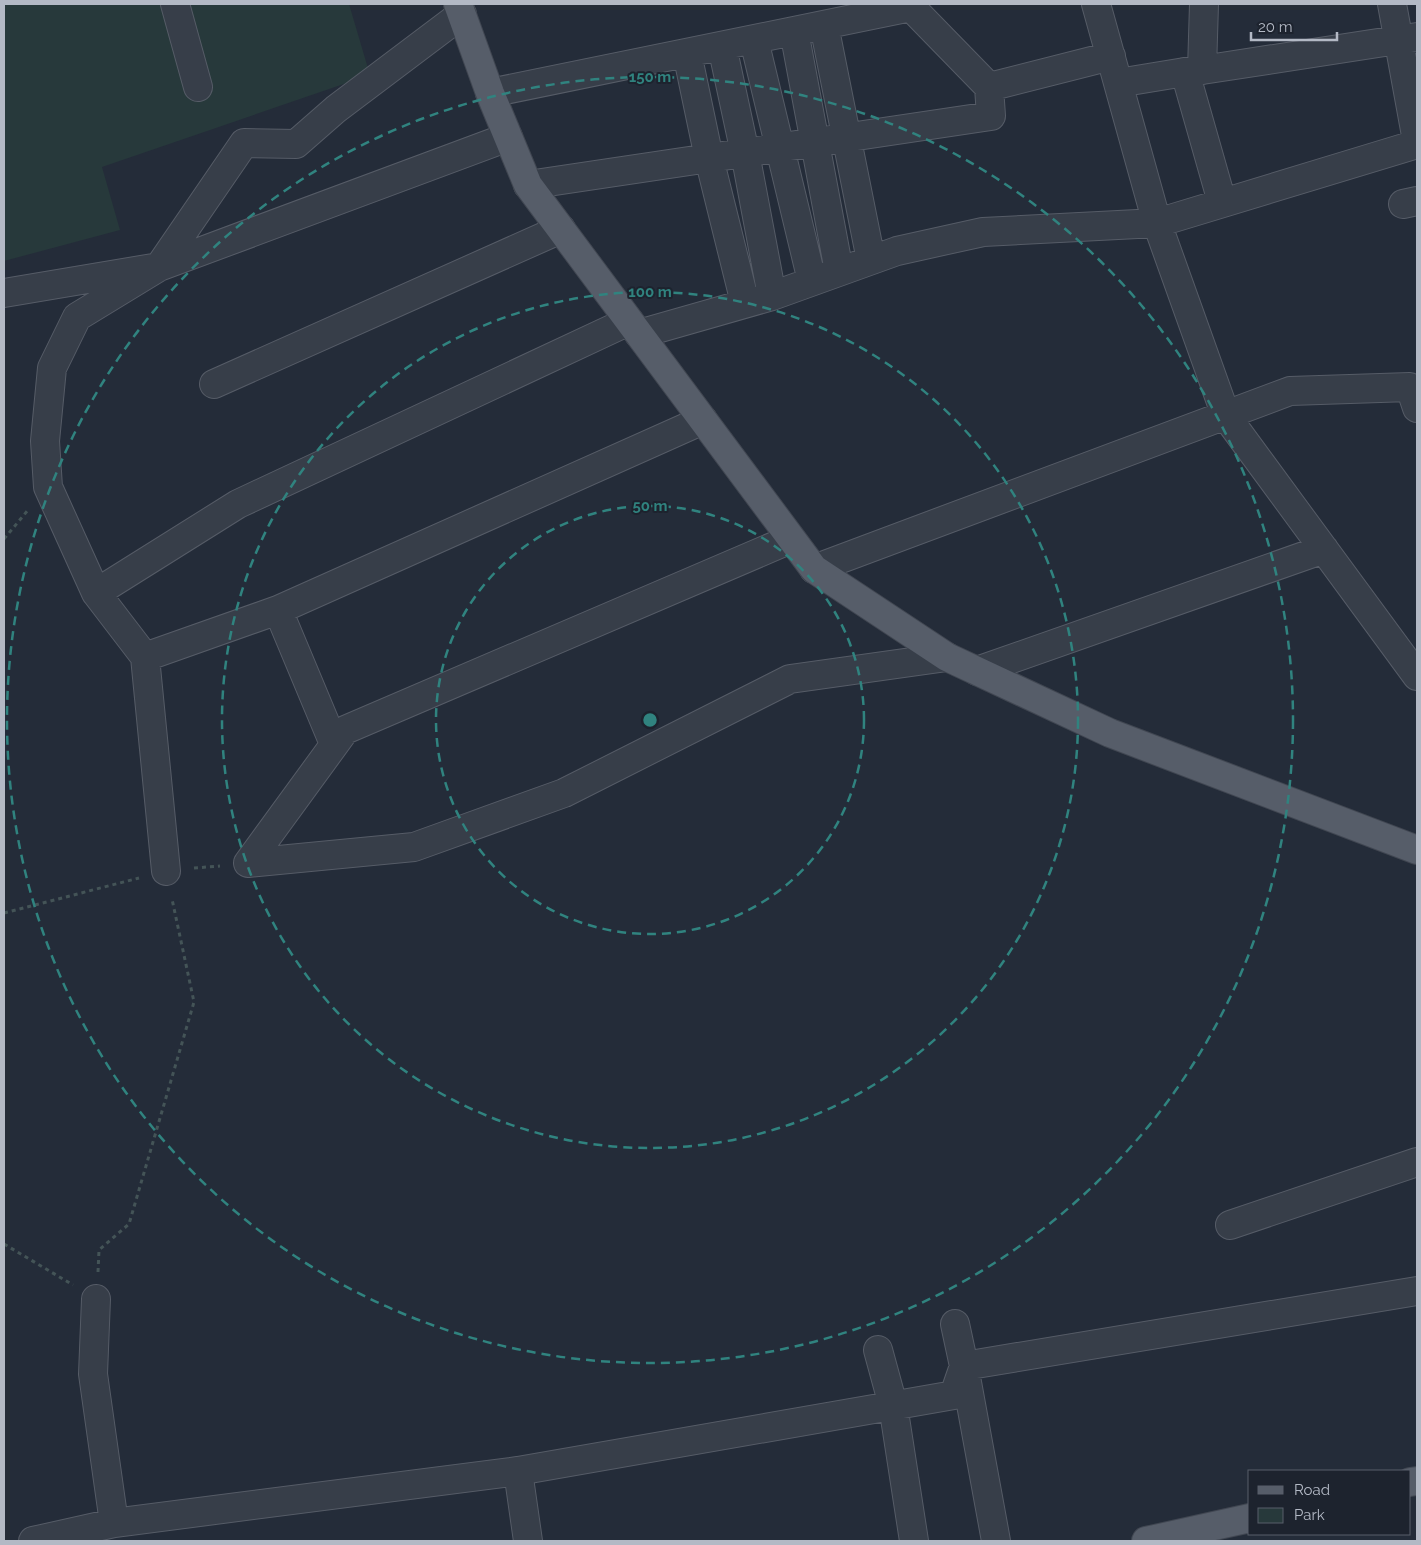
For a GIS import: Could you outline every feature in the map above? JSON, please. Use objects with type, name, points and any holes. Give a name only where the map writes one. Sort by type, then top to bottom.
[{"type":"main road","points":[[460,9],[490,94],[528,185],[814,569],[947,657],[1110,733],[1417,850]]},
{"type":"main road","points":[[1146,1541],[1248,1518]]},
{"type":"street","points":[[175,4],[198,87]]},
{"type":"street","points":[[1096,4],[1157,223],[1226,416],[1417,676]]},
{"type":"street","points":[[1204,4],[1194,71],[1222,202]]},
{"type":"street","points":[[96,593],[238,504],[634,328],[772,296],[897,251],[984,232],[1157,223],[1417,142],[1408,39],[1392,4]]},
{"type":"street","points":[[490,94],[911,7],[989,87],[991,116],[528,185]]},
{"type":"street","points":[[4,293],[159,267],[244,144],[296,144],[336,109],[460,9]]},
{"type":"street","points":[[824,25],[871,260]]},
{"type":"street","points":[[794,32],[840,272]]},
{"type":"street","points":[[1118,83],[1408,39]]},
{"type":"street","points":[[754,40],[812,281]]},
{"type":"street","points":[[722,46],[745,153],[772,296]]},
{"type":"street","points":[[687,53],[709,158],[745,303]]},
{"type":"street","points":[[989,87],[1111,56]]},
{"type":"street","points":[[166,871],[145,656],[96,593],[48,487],[45,441],[52,368],[76,317],[159,267],[508,137]]},
{"type":"street","points":[[214,384],[561,229]]},
{"type":"street","points":[[814,569],[1290,391],[1415,394]]},
{"type":"street","points":[[145,656],[278,610],[703,420]]},
{"type":"street","points":[[248,863],[345,730],[791,539]]},
{"type":"street","points":[[977,671],[1324,549]]},
{"type":"street","points":[[278,610],[334,744]]},
{"type":"street","points":[[248,863],[414,847],[564,793],[790,679],[947,657]]},
{"type":"street","points":[[1230,1225],[1417,1162]]},
{"type":"street","points":[[964,1366],[1417,1291]]},
{"type":"street","points":[[96,1299],[93,1374],[114,1524]]},
{"type":"street","points":[[955,1324],[996,1541]]},
{"type":"street","points":[[878,1350],[892,1405],[914,1541]]},
{"type":"street","points":[[32,1541],[114,1524],[518,1471],[954,1395],[964,1366]]},
{"type":"street","points":[[518,1471],[528,1541]]},
{"type":"path","points":[[4,913],[166,871],[248,863]]},
{"type":"path","points":[[4,1244],[96,1299],[99,1250],[129,1224],[194,1002],[166,871]]},
{"type":"green space","points":[[4,4],[349,4],[370,75],[102,167],[120,230],[4,261]]}]
